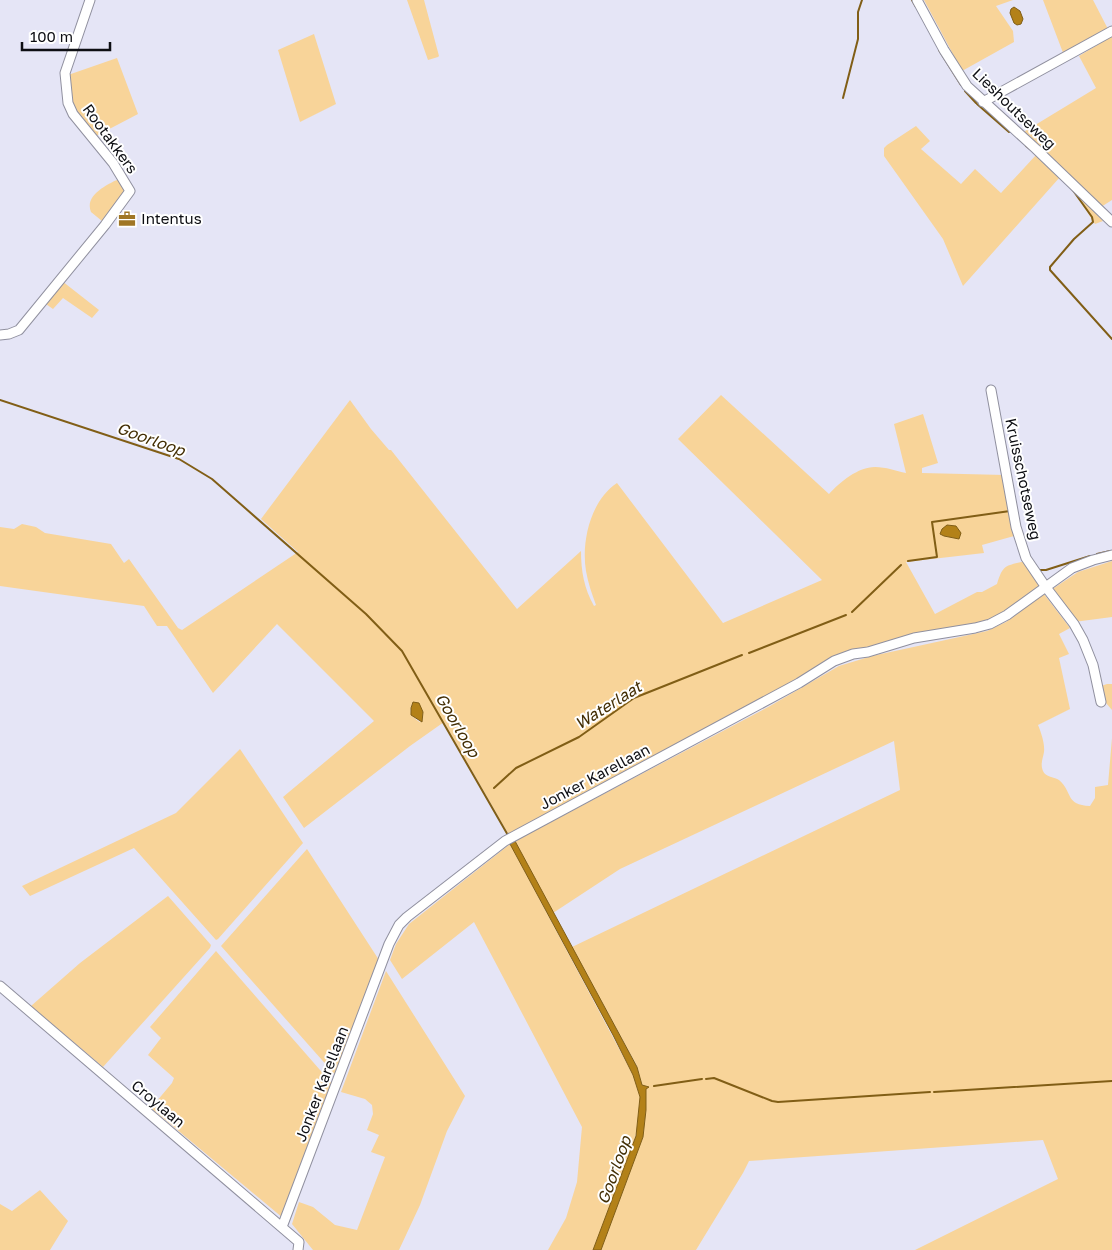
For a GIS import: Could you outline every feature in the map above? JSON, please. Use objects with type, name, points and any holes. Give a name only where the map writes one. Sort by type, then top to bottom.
[{"type":"street","name":"Rootakkers","points":[[0,335],[19,330],[105,225],[130,191],[113,163],[73,114],[68,102],[65,74],[90,0]]},
{"type":"street","name":"Lieshoutseweg","points":[[917,0],[967,86],[1112,222]]},
{"type":"street","points":[[983,102],[1112,31]]},
{"type":"street","name":"Kruisschotseweg","points":[[991,390],[1016,527],[1026,558],[1074,624],[1083,640],[1093,664],[1101,702]]},
{"type":"street","name":"Jonker Karellaan","points":[[282,1227],[389,944],[406,917],[506,841],[790,688],[834,661],[914,638],[990,624],[1007,615],[1045,586],[1080,564],[1112,556]]},
{"type":"street","name":"Croylaan","points":[[0,986],[282,1227],[299,1246]]},
{"type":"shaded area","points":[[407,0],[424,0],[438,57],[428,60]]},
{"type":"shaded area","points":[[924,0],[1013,0],[996,6],[1013,31],[1014,42],[962,71]]},
{"type":"shaded area","points":[[1043,0],[1093,0],[1109,31],[1065,58]]},
{"type":"shaded area","points":[[1014,7],[1020,11],[1023,19],[1021,24],[1017,25],[1014,23],[1010,13]]},
{"type":"shaded area","points":[[314,34],[336,104],[300,122],[278,50]]},
{"type":"shaded area","points":[[1112,36],[1112,200],[1101,207],[1022,133],[1096,88],[1079,56]]},
{"type":"shaded area","points":[[117,58],[138,114],[96,136],[73,106],[68,75]]},
{"type":"shaded area","points":[[916,126],[930,141],[921,149],[961,184],[975,169],[1001,193],[1036,155],[1060,177],[963,286],[943,239],[884,156],[884,148],[887,145]]},
{"type":"shaded area","points":[[121,178],[125,188],[124,192],[102,221],[91,212],[91,200],[99,191]]},
{"type":"shaded area","points":[[1072,188],[1103,221],[1095,224]]},
{"type":"shaded area","points":[[62,281],[99,310],[92,318],[63,298],[53,309],[43,302]]},
{"type":"shaded area","points":[[721,395],[829,494],[856,472],[869,468],[883,468],[906,473],[894,424],[923,414],[938,463],[922,468],[922,473],[1005,475],[1014,536],[982,545],[984,553],[906,562],[935,614],[977,592],[982,592],[997,584],[1003,569],[1013,564],[1025,561],[1040,585],[1002,615],[985,621],[860,650],[509,835],[444,722],[304,828],[283,797],[374,721],[277,624],[213,693],[167,626],[157,626],[144,606],[0,586],[0,527],[14,529],[22,524],[36,527],[45,533],[111,544],[124,563],[129,559],[178,628],[182,630],[298,552],[261,519],[350,400],[371,429],[391,450],[517,609],[581,551],[585,586],[594,606],[596,605],[586,571],[585,547],[587,534],[594,510],[608,490],[617,483],[723,623],[822,580],[678,439]],"holes":[[[947,525],[956,526],[959,539],[944,536]],[[413,702],[423,712],[423,719],[420,722],[411,714]]]},
{"type":"shaded area","points":[[947,525],[956,526],[961,533],[959,539],[940,534]]},
{"type":"shaded area","points":[[1112,561],[1112,617],[1074,622],[1051,590],[1078,572]]},
{"type":"shaded area","points":[[1044,594],[1070,628],[1059,634],[1069,654],[1059,658],[1070,709],[1038,725],[1044,745],[1043,771],[1046,775],[1059,780],[1070,797],[1077,803],[1090,806],[1095,798],[1095,787],[1108,785],[1112,738],[1112,1250],[915,1250],[1058,1179],[1043,1140],[749,1161],[696,1250],[601,1250],[643,1137],[646,1089],[649,1087],[642,1085],[637,1066],[572,947],[900,790],[894,741],[620,869],[553,913],[515,841],[770,706],[839,666],[872,656],[987,631],[1006,622]]},
{"type":"shaded area","points":[[1112,684],[1112,710],[1106,703],[1101,686]]},
{"type":"shaded area","points":[[413,702],[419,703],[423,712],[422,722],[411,715]]},
{"type":"shaded area","points":[[240,749],[303,843],[218,939],[216,940],[134,848],[30,896],[22,886],[176,813]]},
{"type":"shaded area","points":[[515,841],[637,1067],[642,1085],[649,1087],[646,1089],[643,1137],[601,1250],[593,1250],[636,1136],[640,1097],[633,1075],[613,1035],[510,844]]},
{"type":"shaded area","points":[[510,844],[633,1075],[640,1097],[638,1125],[634,1142],[593,1250],[548,1250],[566,1218],[577,1182],[582,1127],[474,922],[402,979],[390,960],[396,944],[409,924]]},
{"type":"shaded area","points":[[307,849],[379,960],[337,1077],[221,946]]},
{"type":"shaded area","points":[[168,896],[211,945],[210,948],[103,1067],[31,1006],[80,963]]},
{"type":"shaded area","points":[[216,951],[334,1086],[283,1218],[151,1108],[174,1078],[148,1055],[161,1038],[150,1027]]},
{"type":"shaded area","points":[[386,971],[465,1096],[447,1131],[420,1205],[399,1250],[313,1250],[292,1224],[299,1202],[313,1207],[335,1225],[357,1230],[385,1157],[371,1152],[379,1135],[367,1130],[373,1114],[372,1105],[365,1099],[341,1092]]},
{"type":"shaded area","points":[[40,1190],[68,1221],[50,1250],[0,1250],[0,1204],[12,1211]]},
{"type":"waterway","points":[[843,98],[858,39],[858,12],[862,0]]},
{"type":"waterway","name":"Waterlaat","points":[[912,0],[916,7]]},
{"type":"waterway","name":"Waterlaat","points":[[939,50],[961,85]]},
{"type":"waterway","name":"Waterlaat","points":[[965,91],[976,103]]},
{"type":"waterway","name":"Waterlaat","points":[[977,104],[1009,132]]},
{"type":"waterway","name":"Waterlaat","points":[[1026,146],[1030,149]]},
{"type":"waterway","name":"Waterlaat","points":[[1072,189],[1092,217],[1093,222],[1074,239],[1050,267],[1050,270],[1112,339]]},
{"type":"waterway","name":"Goorloop","points":[[0,400],[179,459],[212,479],[366,614],[402,651],[509,837]]},
{"type":"waterway","name":"Waterlaat","points":[[908,561],[937,557],[932,522],[1010,511]]},
{"type":"waterway","name":"Waterlaat","points":[[1097,554],[1110,551]]},
{"type":"waterway","name":"Waterlaat","points":[[1038,569],[1046,570],[1090,556]]},
{"type":"waterway","name":"Waterlaat","points":[[852,612],[901,565]]},
{"type":"waterway","name":"Waterlaat","points":[[749,653],[846,615]]},
{"type":"waterway","name":"Waterlaat","points":[[494,788],[516,768],[579,737],[634,698],[742,655]]},
{"type":"waterway","points":[[706,1079],[714,1078],[778,1102],[930,1092]]},
{"type":"waterway","points":[[654,1086],[702,1079]]},
{"type":"waterway","points":[[934,1092],[1112,1081]]},
{"type":"place","name":"Intentus","points":[[127,219]]}]
